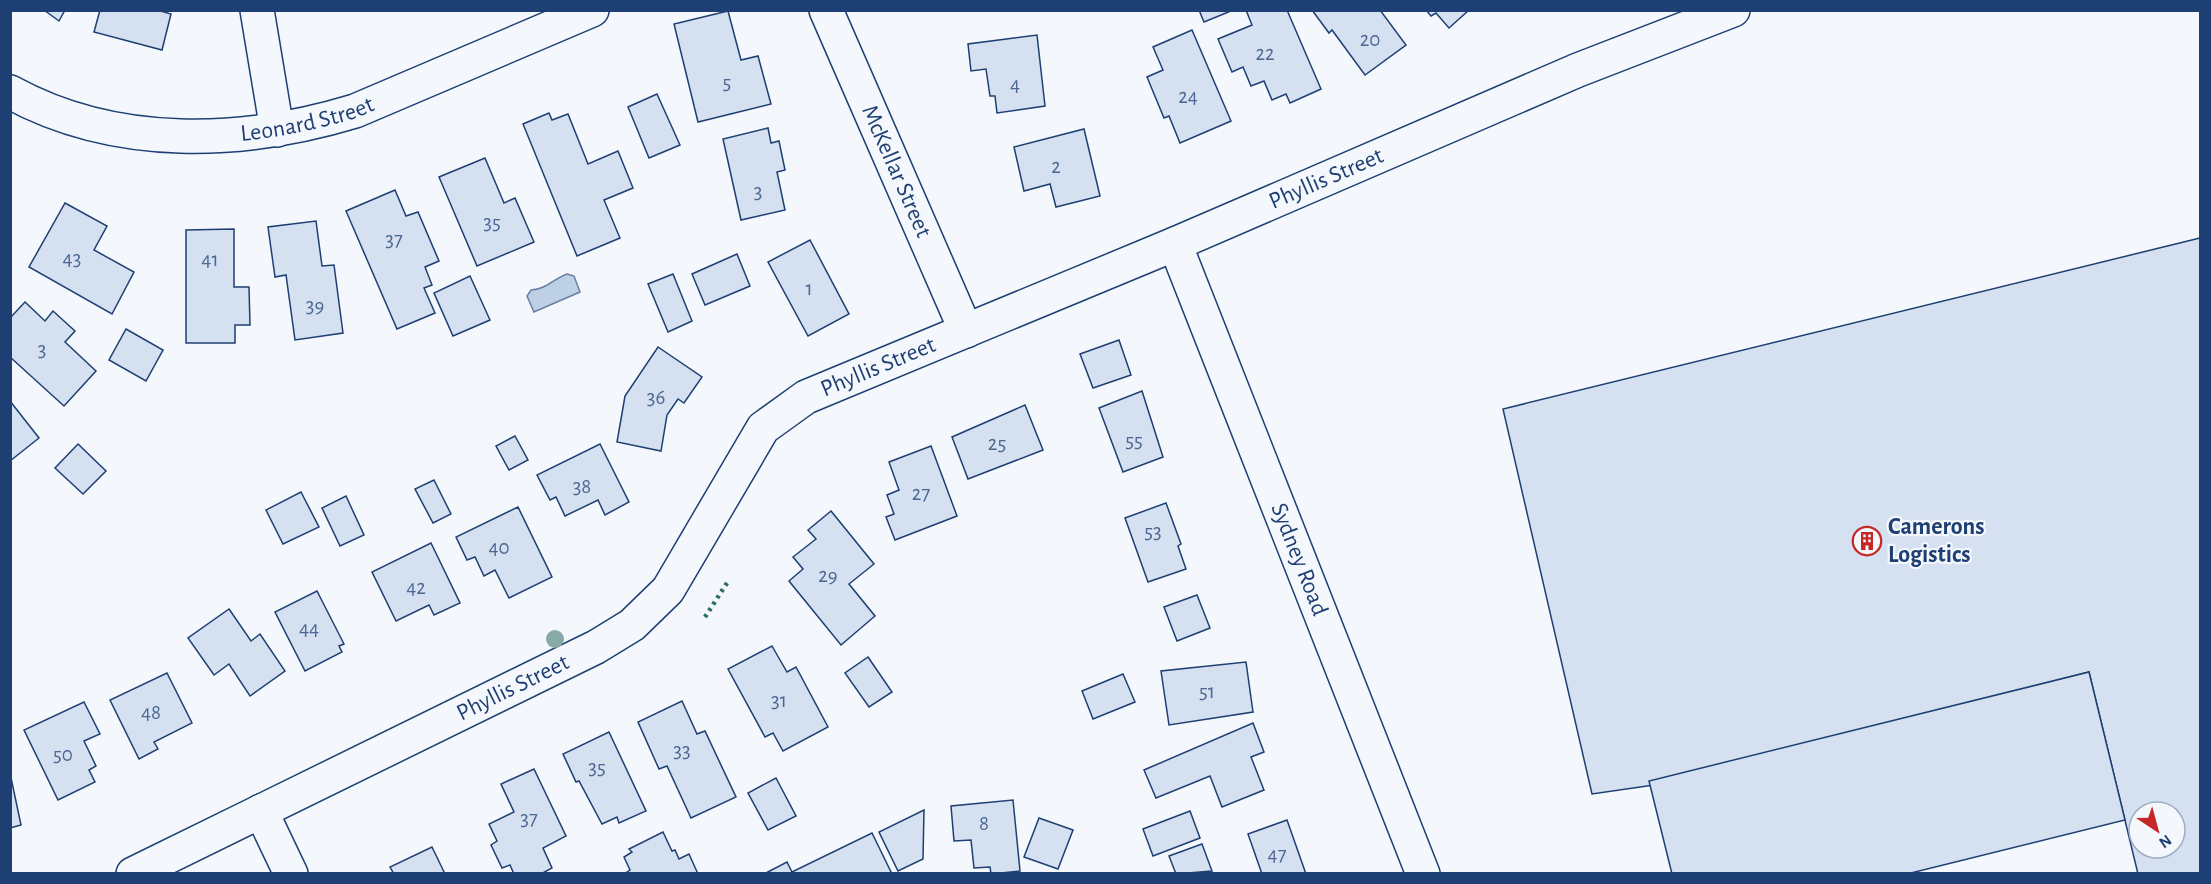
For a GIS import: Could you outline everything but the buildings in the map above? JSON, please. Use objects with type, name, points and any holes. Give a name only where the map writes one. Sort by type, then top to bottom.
[{"type":"street","points":[[258,10],[277,130]]},
{"type":"street","name":"Leonard Street","points":[[13,101],[88,121],[154,134],[198,138],[277,130],[318,122],[355,111],[592,10]]},
{"type":"street","name":"McKellar Street","points":[[826,10],[966,331]]},
{"type":"street","name":"Phyllis Street","points":[[133,873],[596,647],[632,625],[655,604],[676,578],[763,428],[806,397],[1175,244],[1578,70],[1733,10]]},
{"type":"street","name":"Sydney Road","points":[[1175,244],[1423,873]]},
{"type":"street","points":[[261,811],[291,873]]},
{"type":"water","points":[[567,274],[574,276],[580,292],[534,312],[527,296],[531,290],[541,288]]},
{"type":"hedge","points":[[705,617],[729,580]]},
{"type":"place","name":"Camerons Logistics","points":[[1867,541]]}]
